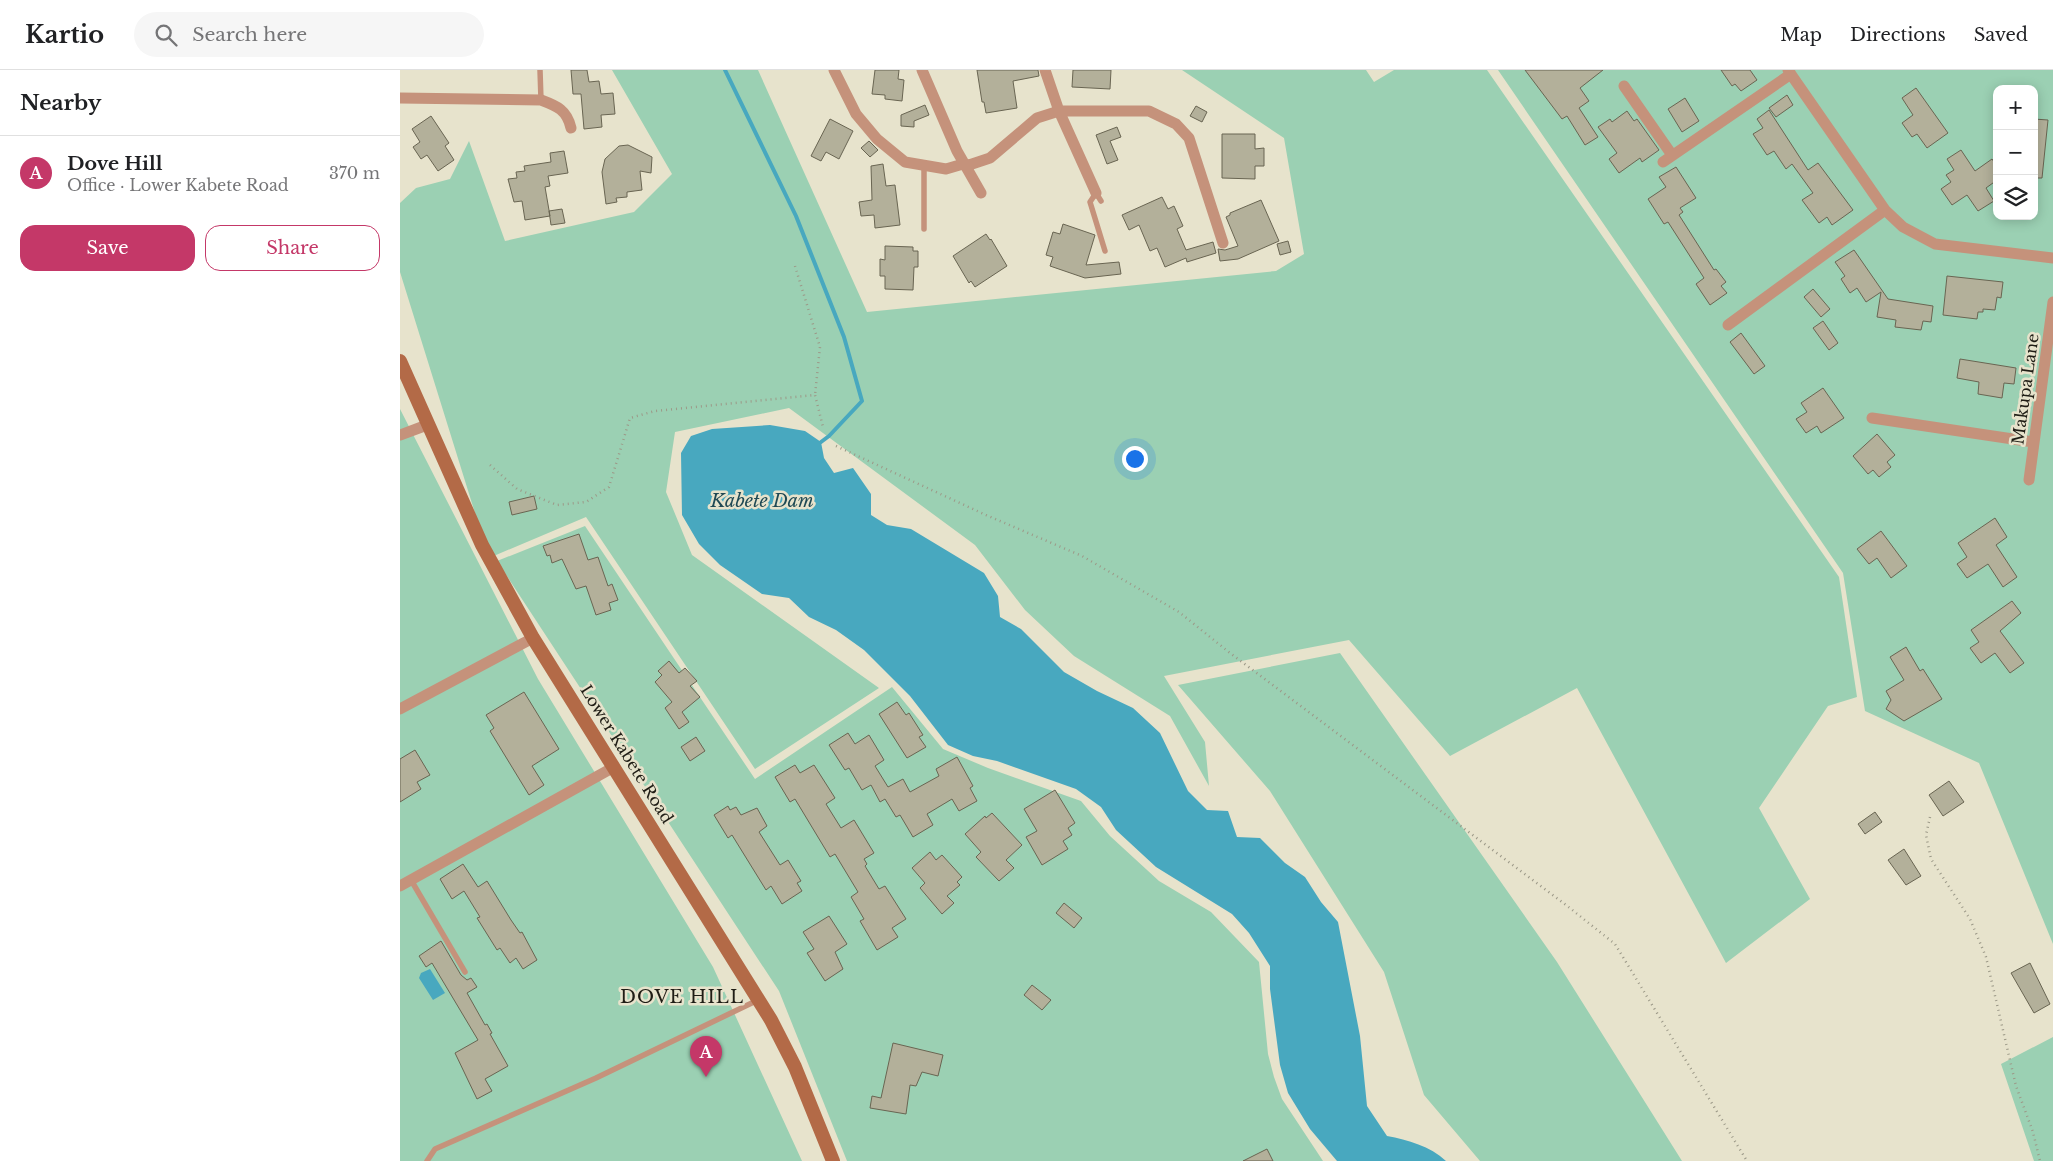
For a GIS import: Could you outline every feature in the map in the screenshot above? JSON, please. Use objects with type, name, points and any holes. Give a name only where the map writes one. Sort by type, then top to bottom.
[{"type":"main road","name":"Lower Kabete Road","points":[[400,361],[482,545],[534,638],[759,1000],[795,1067],[833,1161]]},
{"type":"street","points":[[834,70],[856,114],[877,139],[905,162],[946,169],[964,164],[969,165],[990,158],[1038,118],[1059,111],[1149,110],[1176,124],[1189,138],[1223,243]]},
{"type":"street","points":[[922,70],[964,164],[982,193]]},
{"type":"street","points":[[1044,70],[1059,111],[1099,197]]},
{"type":"street","points":[[1624,86],[1668,159],[1790,72],[1886,210],[1903,227],[1926,241],[1935,244],[2053,258]]},
{"type":"street","points":[[400,98],[541,100],[558,106],[566,112],[571,128]]},
{"type":"street","points":[[1728,325],[1886,210]]},
{"type":"street","name":"Makupa Lane","points":[[2029,480],[2053,302]]},
{"type":"street","points":[[1872,418],[2034,442]]},
{"type":"street","points":[[400,435],[427,424]]},
{"type":"street","points":[[400,709],[534,638]]},
{"type":"street","points":[[400,886],[614,767]]},
{"type":"lane","points":[[540,70],[541,100]]},
{"type":"lane","points":[[924,165],[924,229]]},
{"type":"lane","points":[[1099,197],[1090,202],[1105,251]]},
{"type":"lane","points":[[411,880],[465,972]]},
{"type":"lane","points":[[427,1161],[435,1149],[596,1078],[759,1000]]},
{"type":"path","points":[[794,266],[820,347],[815,395],[823,427]]},
{"type":"path","points":[[490,465],[517,489],[557,505],[586,502],[609,487],[630,418],[655,411],[815,395]]},
{"type":"path","points":[[836,446],[986,515],[1082,556],[1179,612],[1230,653],[1566,905],[1615,944],[1747,1161]]},
{"type":"path","points":[[1930,817],[1926,835],[1931,859],[1970,919],[1986,957],[2016,1086],[2033,1132],[2040,1161]]},
{"type":"green space","points":[[612,70],[758,70],[867,312],[1276,271],[1304,254],[1284,138],[1182,70],[1366,70],[1374,82],[1394,70],[1487,70],[1839,577],[1857,697],[1828,706],[1759,808],[1810,899],[1726,963],[1577,688],[1450,756],[1349,640],[1164,676],[1205,742],[1209,786],[1170,716],[1074,656],[1025,610],[975,545],[789,408],[675,432],[666,492],[692,555],[879,688],[755,769],[586,517],[489,558],[400,272],[400,203],[416,188],[450,179],[469,141],[505,241],[634,212],[672,174]]},
{"type":"green space","points":[[1498,70],[2053,70],[2053,944],[1979,763],[1865,711],[1843,573]]},
{"type":"green space","points":[[400,409],[538,679],[713,967],[802,1161],[400,1161]]},
{"type":"green space","points":[[585,526],[755,779],[892,687],[943,749],[988,768],[1081,801],[1110,836],[1159,881],[1211,912],[1259,962],[1268,1054],[1274,1077],[1282,1099],[1323,1161],[847,1161],[779,991],[497,561]]},
{"type":"green space","points":[[1340,653],[1557,962],[1682,1161],[1480,1161],[1424,1095],[1384,972],[1270,791],[1178,685]]},
{"type":"green space","points":[[2053,1037],[2053,1161],[2034,1161],[2001,1064]]},
{"type":"water","name":"Kabete Dam","points":[[770,425],[805,431],[821,442],[824,458],[834,473],[853,468],[871,494],[871,515],[887,525],[911,529],[984,573],[998,596],[1000,617],[1021,629],[1064,672],[1097,691],[1133,708],[1160,733],[1188,791],[1207,810],[1228,811],[1237,837],[1260,838],[1285,863],[1305,877],[1321,902],[1338,922],[1360,1036],[1367,1106],[1387,1136],[1418,1144],[1433,1151],[1446,1161],[1337,1161],[1310,1129],[1288,1093],[1280,1065],[1270,989],[1270,966],[1249,933],[1232,914],[1156,867],[1116,830],[1101,807],[1076,789],[997,761],[973,756],[948,745],[910,696],[864,650],[836,630],[809,617],[789,598],[762,594],[720,565],[699,544],[682,515],[681,453],[691,436],[712,429]]},
{"type":"water","points":[[430,969],[445,993],[433,1000],[419,978],[421,973]]},
{"type":"building","points":[[571,70],[587,70],[589,82],[599,81],[601,94],[613,93],[615,114],[601,115],[602,127],[584,129],[581,94],[573,94]]},
{"type":"building","points":[[875,70],[899,70],[898,79],[904,80],[902,101],[885,99],[885,95],[872,94]]},
{"type":"building","points":[[977,70],[1038,70],[1039,76],[1013,81],[1017,108],[986,113],[984,102],[982,102]]},
{"type":"building","points":[[1073,70],[1111,70],[1110,89],[1072,87]]},
{"type":"building","points":[[1525,70],[1603,70],[1580,88],[1589,101],[1579,108],[1598,137],[1585,145],[1567,116],[1562,119]]},
{"type":"building","points":[[1721,70],[1750,70],[1757,80],[1741,91],[1735,84],[1732,86]]},
{"type":"building","points":[[1916,88],[1948,133],[1927,148],[1917,134],[1912,137],[1902,123],[1913,115],[1902,98]]},
{"type":"building","points":[[1787,95],[1793,105],[1776,117],[1769,108]]},
{"type":"building","points":[[1685,98],[1699,121],[1682,132],[1668,109]]},
{"type":"building","points":[[925,105],[929,115],[914,121],[914,127],[901,126],[901,115]]},
{"type":"building","points":[[1196,106],[1207,112],[1202,122],[1190,116]]},
{"type":"building","points":[[1769,110],[1808,170],[1818,163],[1853,210],[1832,225],[1827,217],[1819,223],[1802,200],[1813,193],[1792,164],[1786,169],[1774,151],[1767,155],[1753,134],[1763,128],[1757,119]]},
{"type":"building","points":[[1627,111],[1634,121],[1637,119],[1659,150],[1642,162],[1640,158],[1619,173],[1609,159],[1617,153],[1598,127],[1610,119],[1612,122]]},
{"type":"building","points":[[431,116],[449,143],[445,146],[454,160],[438,171],[427,155],[421,159],[413,147],[420,142],[412,129]]},
{"type":"building","points":[[830,119],[853,131],[839,159],[826,152],[821,161],[811,156]]},
{"type":"building","points":[[2038,119],[2048,120],[2042,178],[2038,178]]},
{"type":"building","points":[[1117,127],[1121,137],[1110,141],[1118,160],[1107,164],[1096,135]]},
{"type":"building","points":[[1222,134],[1255,134],[1255,149],[1264,148],[1264,166],[1255,166],[1255,179],[1222,178]]},
{"type":"building","points":[[869,141],[878,150],[870,157],[861,148]]},
{"type":"building","points":[[628,145],[652,157],[651,173],[640,171],[642,190],[627,192],[627,197],[616,198],[617,202],[606,204],[602,172],[605,159],[619,146]]},
{"type":"building","points":[[1961,150],[1975,171],[1992,159],[1993,183],[1986,188],[1993,202],[1978,211],[1967,195],[1952,205],[1941,189],[1951,182],[1946,175],[1954,170],[1947,159]]},
{"type":"building","points":[[564,151],[568,173],[548,176],[550,186],[545,187],[550,216],[525,220],[522,201],[514,202],[508,179],[517,178],[516,172],[525,171],[524,166],[551,162],[550,153]]},
{"type":"building","points":[[883,164],[886,186],[895,185],[900,225],[875,228],[874,215],[861,216],[859,202],[872,200],[871,166]]},
{"type":"building","points":[[1676,167],[1696,198],[1680,208],[1683,212],[1679,215],[1714,270],[1716,269],[1726,282],[1721,286],[1727,293],[1710,305],[1696,284],[1704,278],[1668,222],[1664,224],[1648,199],[1666,187],[1659,177]]},
{"type":"building","points":[[1162,197],[1168,209],[1174,206],[1183,226],[1177,229],[1186,250],[1213,242],[1216,253],[1187,262],[1186,258],[1165,267],[1157,248],[1150,251],[1139,225],[1129,230],[1122,215]]},
{"type":"building","points":[[1261,200],[1279,241],[1238,259],[1220,261],[1218,249],[1225,250],[1238,246],[1226,217],[1230,213]]},
{"type":"building","points":[[562,209],[565,223],[551,225],[549,211]]},
{"type":"building","points":[[1063,224],[1095,235],[1086,265],[1119,262],[1121,274],[1085,278],[1050,266],[1053,257],[1046,255],[1053,232],[1060,234]]},
{"type":"building","points":[[986,234],[1007,266],[975,287],[971,281],[969,283],[953,256]]},
{"type":"building","points":[[1288,241],[1291,252],[1280,255],[1277,244]]},
{"type":"building","points":[[885,246],[913,247],[913,251],[918,251],[918,267],[914,267],[913,290],[885,289],[885,276],[880,276],[880,259],[885,260]]},
{"type":"building","points":[[1854,250],[1888,299],[1933,306],[1931,322],[1923,321],[1921,330],[1895,327],[1896,320],[1877,317],[1881,292],[1866,302],[1857,288],[1850,293],[1841,279],[1845,276],[1835,262]]},
{"type":"building","points":[[1947,276],[2003,282],[2001,298],[1997,297],[1995,310],[1983,309],[1983,312],[1978,312],[1977,319],[1943,315]]},
{"type":"building","points":[[1813,289],[1830,309],[1821,317],[1804,297]]},
{"type":"building","points":[[1823,321],[1838,343],[1829,350],[1813,328]]},
{"type":"building","points":[[1741,333],[1765,366],[1754,374],[1730,342]]},
{"type":"building","points":[[1960,359],[2016,368],[2014,384],[2004,383],[2002,398],[1978,394],[1979,382],[1957,378]]},
{"type":"building","points":[[1823,388],[1844,418],[1821,433],[1817,426],[1806,433],[1796,419],[1807,412],[1801,403]]},
{"type":"building","points":[[1877,434],[1895,455],[1887,462],[1891,467],[1879,477],[1873,470],[1868,474],[1853,456]]},
{"type":"building","points":[[534,496],[537,509],[512,515],[509,502]]},
{"type":"building","points":[[1995,518],[2007,537],[1996,545],[2017,577],[2003,587],[1988,564],[1967,578],[1957,564],[1967,557],[1958,543]]},
{"type":"building","points":[[1881,531],[1907,566],[1891,578],[1877,558],[1869,564],[1857,549]]},
{"type":"building","points":[[579,534],[588,560],[598,557],[608,586],[612,584],[618,600],[609,603],[611,610],[596,615],[586,586],[576,589],[562,559],[552,563],[550,555],[547,556],[543,546]]},
{"type":"building","points":[[2012,601],[2021,613],[2000,631],[2024,663],[2010,673],[1995,653],[1981,663],[1970,648],[1979,642],[1971,630]]},
{"type":"building","points":[[1906,647],[1920,671],[1923,669],[1942,699],[1904,721],[1886,709],[1891,700],[1886,691],[1904,680],[1890,657]]},
{"type":"building","points":[[669,661],[679,673],[685,668],[697,681],[690,686],[700,697],[682,712],[689,722],[679,729],[665,708],[672,702],[655,682],[662,675],[658,671]]},
{"type":"building","points":[[524,692],[559,749],[532,766],[544,785],[529,795],[490,731],[494,728],[486,715]]},
{"type":"building","points":[[897,702],[906,715],[909,713],[923,735],[919,737],[926,747],[907,758],[879,714]]},
{"type":"building","points":[[848,733],[855,744],[869,735],[884,760],[875,766],[888,787],[903,779],[910,792],[939,776],[936,769],[957,757],[973,786],[970,788],[977,801],[959,811],[952,799],[927,814],[933,825],[913,837],[900,815],[896,817],[885,799],[880,802],[871,785],[862,790],[849,768],[845,770],[829,745]]},
{"type":"building","points":[[696,737],[705,751],[690,761],[681,747]]},
{"type":"building","points":[[415,750],[430,775],[417,782],[421,789],[400,802],[400,759]]},
{"type":"building","points":[[795,765],[800,773],[814,765],[835,798],[826,804],[841,828],[854,820],[874,853],[864,859],[867,864],[865,866],[879,889],[885,886],[906,919],[892,928],[898,937],[877,950],[860,921],[864,919],[851,897],[858,892],[835,854],[830,857],[795,799],[790,802],[775,777]]},
{"type":"building","points":[[1949,781],[1964,802],[1943,816],[1929,795]]},
{"type":"building","points":[[1055,790],[1075,823],[1068,828],[1072,835],[1063,841],[1068,849],[1042,865],[1026,837],[1037,831],[1024,809]]},
{"type":"building","points":[[728,806],[730,810],[736,807],[741,815],[757,808],[767,826],[759,832],[780,865],[788,860],[801,881],[797,883],[802,891],[782,904],[771,886],[766,890],[732,835],[728,838],[714,815]]},
{"type":"building","points":[[1875,812],[1882,822],[1865,834],[1858,824]]},
{"type":"building","points":[[992,813],[1022,845],[1006,860],[1014,868],[999,881],[976,857],[981,852],[965,834],[985,816],[986,818]]},
{"type":"building","points":[[1904,849],[1921,876],[1906,885],[1888,860]]},
{"type":"building","points":[[930,852],[936,860],[942,855],[962,877],[957,882],[960,885],[947,896],[954,903],[942,914],[920,888],[925,883],[912,868]]},
{"type":"building","points":[[463,864],[478,887],[487,881],[511,920],[520,933],[522,932],[537,960],[523,969],[516,958],[510,963],[500,948],[497,950],[477,918],[480,917],[464,891],[452,899],[440,879]]},
{"type":"building","points":[[1064,903],[1082,918],[1074,928],[1056,913]]},
{"type":"building","points":[[829,916],[847,944],[835,952],[843,969],[825,981],[807,953],[814,949],[803,932]]},
{"type":"building","points":[[441,941],[461,975],[467,980],[471,978],[477,987],[467,993],[485,1025],[487,1024],[492,1033],[490,1034],[508,1066],[485,1079],[492,1091],[477,1099],[455,1053],[478,1040],[432,963],[426,967],[419,956]]},
{"type":"building","points":[[2030,963],[2050,1004],[2034,1013],[2011,973]]},
{"type":"building","points":[[1032,985],[1051,1000],[1042,1010],[1024,995]]},
{"type":"building","points":[[893,1043],[943,1055],[938,1076],[922,1072],[916,1086],[910,1085],[906,1114],[870,1108],[872,1096],[881,1098]]},
{"type":"building","points":[[1267,1149],[1273,1161],[1243,1161]]},
{"type":"waterway","points":[[725,70],[796,216],[844,337],[862,401],[821,442]]},
{"type":"place","name":"Dove Hill","points":[[706,1077]]},
{"type":"district","name":"DOVE HILL","points":[[682,997]]}]
